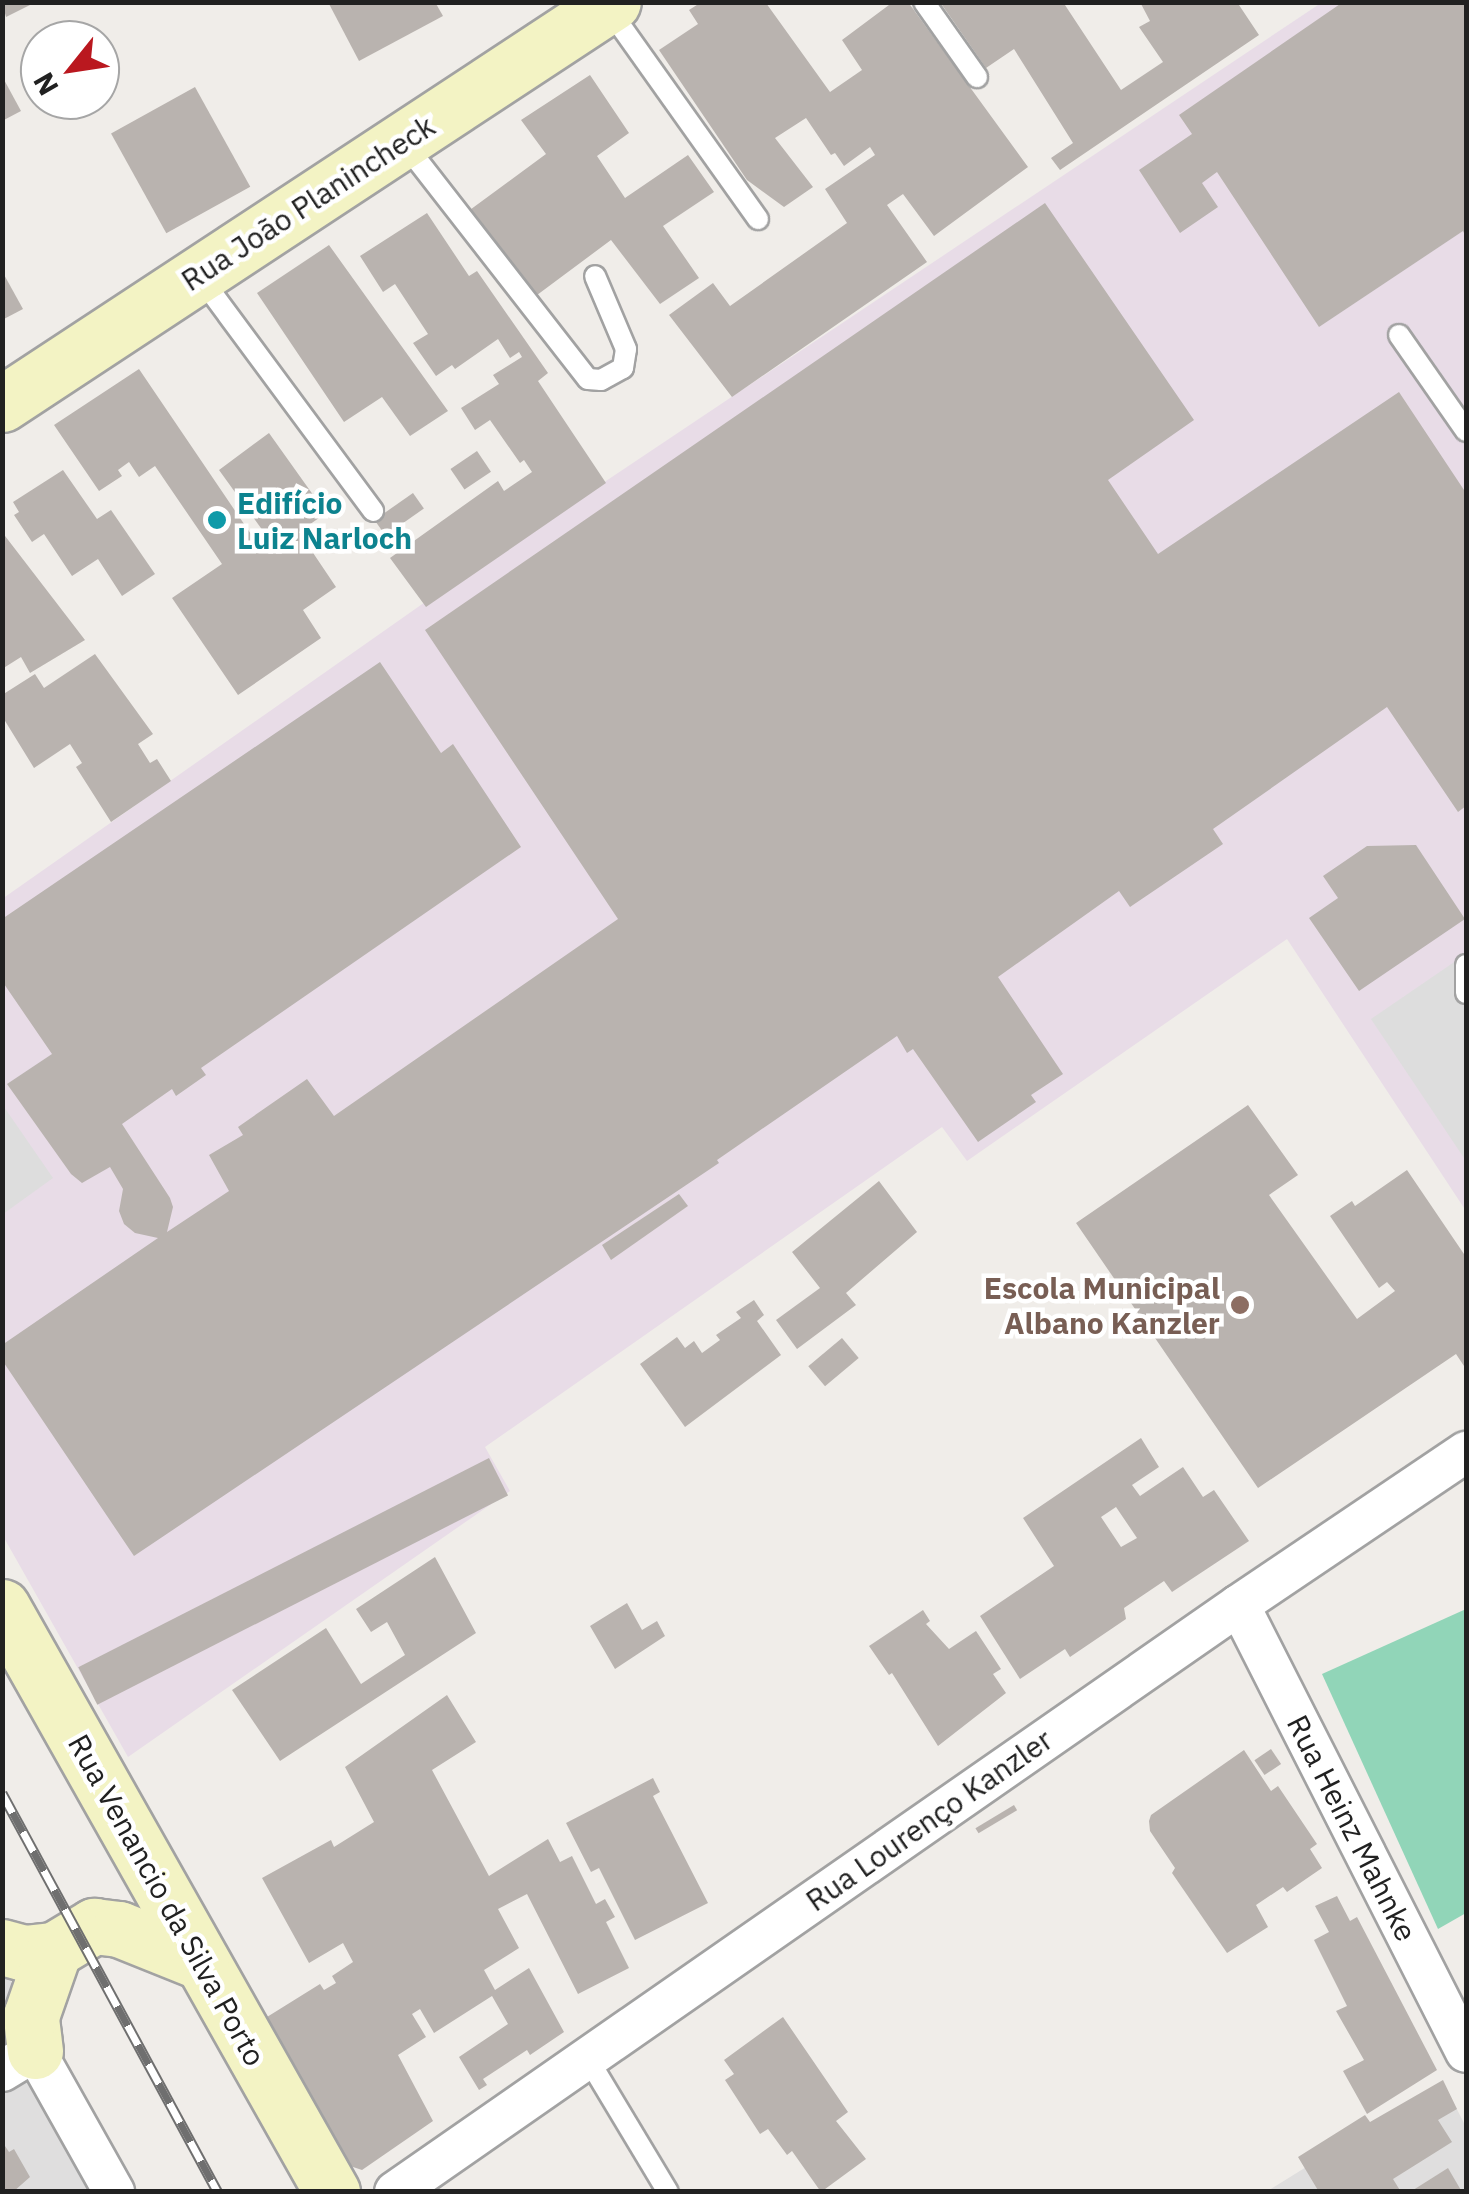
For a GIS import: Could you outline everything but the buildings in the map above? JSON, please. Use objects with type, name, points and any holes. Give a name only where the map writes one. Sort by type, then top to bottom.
[{"type":"street","name":"Rua João Planincheck","points":[[2,404],[610,4]]},
{"type":"street","name":"Rua Lourenço Kanzler","points":[[395,2192],[1238,1605],[1466,1452]]},
{"type":"street","name":"Rua Heinz Mahnke","points":[[1238,1605],[1466,2052]]},
{"type":"street","name":"Rua Venancio da Silva Porto","points":[[2,1607],[332,2192]]},
{"type":"street","points":[[19,2061],[50,1941],[116,1856],[116,1807]]},
{"type":"street","points":[[50,1941],[119,1929],[201,1962]]},
{"type":"street","points":[[2,1993],[19,2061],[114,2192]]},
{"type":"lane","points":[[924,2],[977,77]]},
{"type":"lane","points":[[610,4],[758,220]]},
{"type":"lane","points":[[402,141],[588,379],[601,380],[623,368],[626,350],[595,276]]},
{"type":"lane","points":[[199,275],[373,511]]},
{"type":"lane","points":[[1399,335],[1466,431]]},
{"type":"lane","points":[[1466,964],[1466,993]]},
{"type":"lane","points":[[588,2059],[668,2192]]},
{"type":"shaded area","points":[[1321,3],[1466,3],[1466,1211],[1287,939],[967,1161],[942,1127],[485,1447],[510,1491],[128,1757],[3,1536],[2,899],[428,600]]},
{"type":"shaded area","points":[[1466,954],[1466,1161],[1371,1019]]},
{"type":"shaded area","points":[[2,1104],[53,1178],[3,1214],[2,1214]]},
{"type":"shaded area","points":[[3,1967],[122,2191],[3,2191]]},
{"type":"shaded area","points":[[1443,2082],[1466,2127],[1466,2191],[1266,2192]]},
{"type":"green space","points":[[1466,1609],[1466,1913],[1438,1929],[1322,1674]]},
{"type":"railway","points":[[2,1793],[218,2192]]},
{"type":"place","name":"Edifício Luiz Narloch","points":[[217,520]]},
{"type":"place","name":"Escola Municipal Albano Kanzler","points":[[1240,1305]]}]
